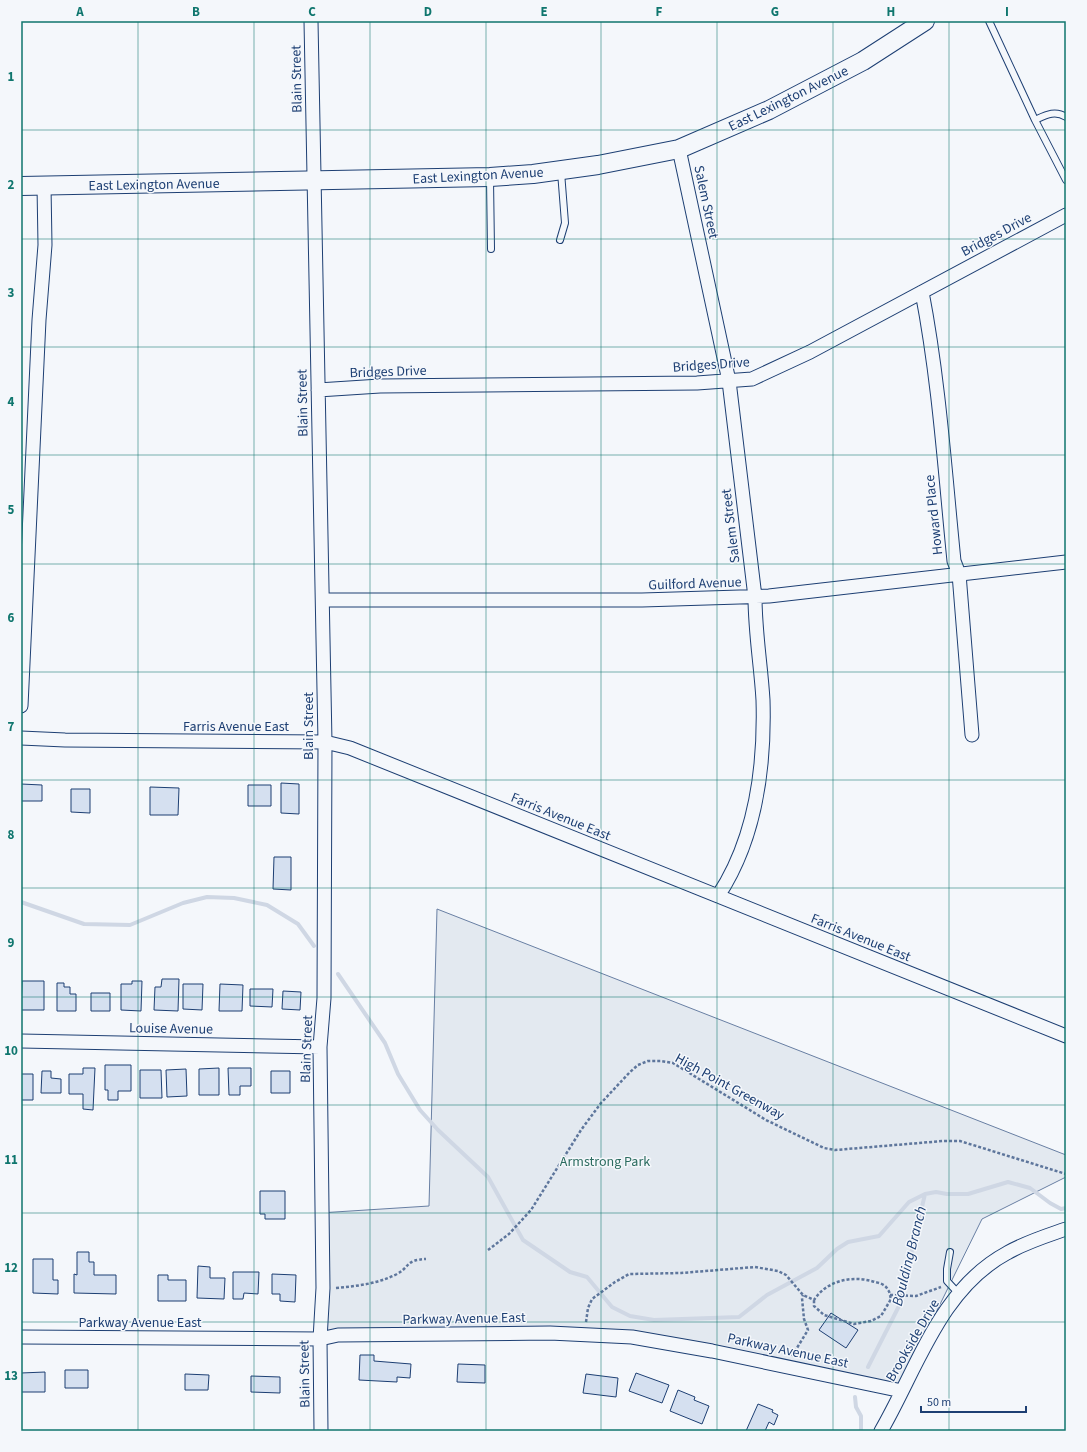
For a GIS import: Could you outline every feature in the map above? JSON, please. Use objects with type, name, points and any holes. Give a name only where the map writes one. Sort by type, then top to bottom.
[{"type":"main road","name":"East Lexington Avenue","points":[[21,186],[490,177],[561,170],[679,149],[769,110],[851,67],[925,21]]},
{"type":"street","name":"Blain Street","points":[[311,21],[325,742],[324,998],[320,1047],[323,1288],[320,1339],[321,1431]]},
{"type":"street","name":"Salem Street","points":[[679,149],[729,381],[755,597],[755,624],[763,700],[761,764],[747,835],[726,884],[718,896]]},
{"type":"street","points":[[21,706],[28,429],[45,245],[44,186]]},
{"type":"street","name":"Bridges Drive","points":[[318,390],[380,386],[729,381],[752,379],[810,352],[1066,215]]},
{"type":"street","name":"Howard Place","points":[[922,292],[927,318],[940,426],[954,561],[959,574],[972,735]]},
{"type":"street","name":"Guilford Avenue","points":[[323,600],[642,600],[755,597],[1066,562]]},
{"type":"street","name":"Farris Avenue East","points":[[21,738],[65,740],[325,742],[350,748],[1066,1036]]},
{"type":"street","name":"Louise Avenue","points":[[21,1041],[320,1047]]},
{"type":"street","name":"Brookside Drive","points":[[881,1431],[927,1342],[959,1294],[974,1277],[1006,1253],[1036,1239],[1066,1229]]},
{"type":"street","name":"Parkway Avenue East","points":[[21,1337],[320,1339],[338,1335],[550,1333],[632,1337],[785,1366],[902,1391]]},
{"type":"lane","points":[[989,21],[1035,120],[1066,180]]},
{"type":"lane","points":[[1035,120],[1049,114],[1057,113],[1066,118]]},
{"type":"lane","points":[[560,240],[564,223],[561,170]]},
{"type":"lane","points":[[490,177],[491,249]]},
{"type":"lane","points":[[950,1252],[947,1269],[947,1281],[959,1294]]},
{"type":"path","name":"High Point Greenway","points":[[488,1250],[509,1234],[532,1210],[581,1130],[601,1103],[634,1068],[648,1061],[673,1063],[766,1120],[824,1148],[835,1150],[943,1141],[960,1141],[1066,1174]]},
{"type":"path","points":[[323,1288],[357,1286],[380,1281],[398,1273],[407,1263],[415,1259],[426,1259]]},
{"type":"path","points":[[585,1335],[588,1308],[592,1299],[625,1274],[681,1273],[755,1267],[778,1271],[786,1275],[803,1294],[814,1300]]},
{"type":"path","points":[[853,1278],[882,1284],[891,1295],[891,1299],[881,1316],[871,1321],[854,1324],[824,1315],[814,1306],[814,1300],[818,1294],[834,1283],[853,1278]]},
{"type":"path","points":[[891,1295],[920,1295],[940,1288],[947,1281]]},
{"type":"path","points":[[785,1366],[808,1330],[804,1319],[803,1294]]},
{"type":"green space","name":"Armstrong Park","points":[[437,909],[1066,1155],[1066,1177],[982,1219],[918,1349],[902,1391],[632,1337],[320,1339],[319,1213],[429,1206]]},
{"type":"building","points":[[281,783],[299,784],[299,814],[281,813]]},
{"type":"building","points":[[21,784],[42,785],[42,801],[21,801]]},
{"type":"building","points":[[248,785],[271,785],[271,806],[248,806]]},
{"type":"building","points":[[150,787],[179,788],[178,815],[150,815]]},
{"type":"building","points":[[71,789],[90,789],[90,813],[71,812]]},
{"type":"building","points":[[274,857],[291,857],[291,890],[273,889]]},
{"type":"building","points":[[162,979],[179,979],[178,1011],[154,1010],[155,987],[161,987]]},
{"type":"building","points":[[22,981],[44,981],[44,1010],[21,1010]]},
{"type":"building","points":[[132,981],[142,981],[141,1011],[121,1010],[121,984],[132,984]]},
{"type":"building","points":[[57,983],[64,983],[64,987],[70,987],[70,994],[76,994],[76,1011],[57,1011]]},
{"type":"building","points":[[183,984],[203,984],[202,1010],[183,1009]]},
{"type":"building","points":[[220,984],[243,985],[242,1011],[219,1011]]},
{"type":"building","points":[[250,989],[273,989],[272,1007],[250,1006]]},
{"type":"building","points":[[283,991],[301,992],[300,1010],[282,1009]]},
{"type":"building","points":[[91,993],[110,993],[110,1011],[91,1011]]},
{"type":"building","points":[[105,1065],[131,1065],[131,1091],[118,1091],[118,1100],[108,1100],[108,1090],[105,1090]]},
{"type":"building","points":[[83,1068],[95,1068],[93,1110],[83,1109],[83,1094],[69,1094],[69,1074],[83,1074]]},
{"type":"building","points":[[219,1068],[219,1095],[199,1095],[199,1069]]},
{"type":"building","points":[[228,1068],[251,1068],[251,1086],[240,1086],[240,1095],[229,1095]]},
{"type":"building","points":[[186,1069],[187,1096],[167,1097],[166,1070]]},
{"type":"building","points":[[140,1070],[161,1070],[162,1098],[140,1098]]},
{"type":"building","points":[[42,1071],[51,1071],[51,1078],[61,1079],[61,1093],[41,1093]]},
{"type":"building","points":[[271,1071],[290,1071],[290,1093],[271,1093]]},
{"type":"building","points":[[21,1074],[33,1074],[33,1100],[21,1100]]},
{"type":"building","points":[[260,1191],[285,1191],[285,1219],[265,1219],[265,1214],[260,1214]]},
{"type":"building","points":[[77,1252],[89,1252],[89,1262],[94,1262],[94,1275],[116,1275],[116,1294],[74,1293],[74,1274],[77,1275]]},
{"type":"building","points":[[33,1259],[53,1259],[53,1280],[58,1280],[58,1294],[33,1293]]},
{"type":"building","points":[[198,1266],[210,1267],[210,1278],[225,1278],[224,1299],[197,1298]]},
{"type":"building","points":[[233,1272],[259,1272],[258,1294],[244,1293],[243,1299],[233,1299]]},
{"type":"building","points":[[272,1274],[296,1275],[295,1302],[280,1301],[280,1294],[272,1294]]},
{"type":"building","points":[[158,1275],[168,1275],[168,1280],[186,1280],[186,1301],[158,1301]]},
{"type":"building","points":[[831,1313],[858,1330],[846,1348],[819,1330]]},
{"type":"building","points":[[360,1355],[374,1355],[374,1361],[411,1364],[410,1378],[397,1377],[397,1382],[359,1380]]},
{"type":"building","points":[[458,1364],[485,1365],[485,1383],[457,1382]]},
{"type":"building","points":[[65,1370],[88,1370],[88,1388],[65,1388]]},
{"type":"building","points":[[45,1372],[45,1392],[21,1392],[21,1373]]},
{"type":"building","points":[[636,1373],[669,1385],[662,1403],[629,1391]]},
{"type":"building","points":[[185,1374],[209,1375],[208,1390],[185,1390]]},
{"type":"building","points":[[586,1374],[618,1378],[616,1397],[583,1393]]},
{"type":"building","points":[[251,1376],[280,1377],[280,1393],[251,1392]]},
{"type":"building","points":[[678,1390],[695,1397],[694,1400],[709,1406],[702,1424],[670,1411]]},
{"type":"building","points":[[758,1404],[773,1410],[772,1412],[778,1415],[774,1425],[769,1422],[765,1431],[746,1431]]},
{"type":"waterway","points":[[21,902],[84,924],[130,925],[183,903],[207,897],[234,898],[267,905],[298,924],[314,946]]},
{"type":"waterway","points":[[338,974],[385,1043],[398,1074],[420,1110],[438,1130],[488,1177],[523,1240],[570,1272],[587,1277],[612,1307],[630,1316],[654,1320],[739,1317],[767,1295],[817,1268],[837,1249],[848,1242],[879,1236],[909,1202],[925,1194],[936,1192],[947,1194],[968,1194],[1008,1182],[1030,1188],[1050,1203],[1061,1209],[1066,1208]]},
{"type":"waterway","name":"Boulding Branch","points":[[868,1367],[899,1306],[925,1194]]},
{"type":"waterway","name":"Boulding Branch","points":[[855,1397],[856,1407],[861,1416],[861,1431]]}]
